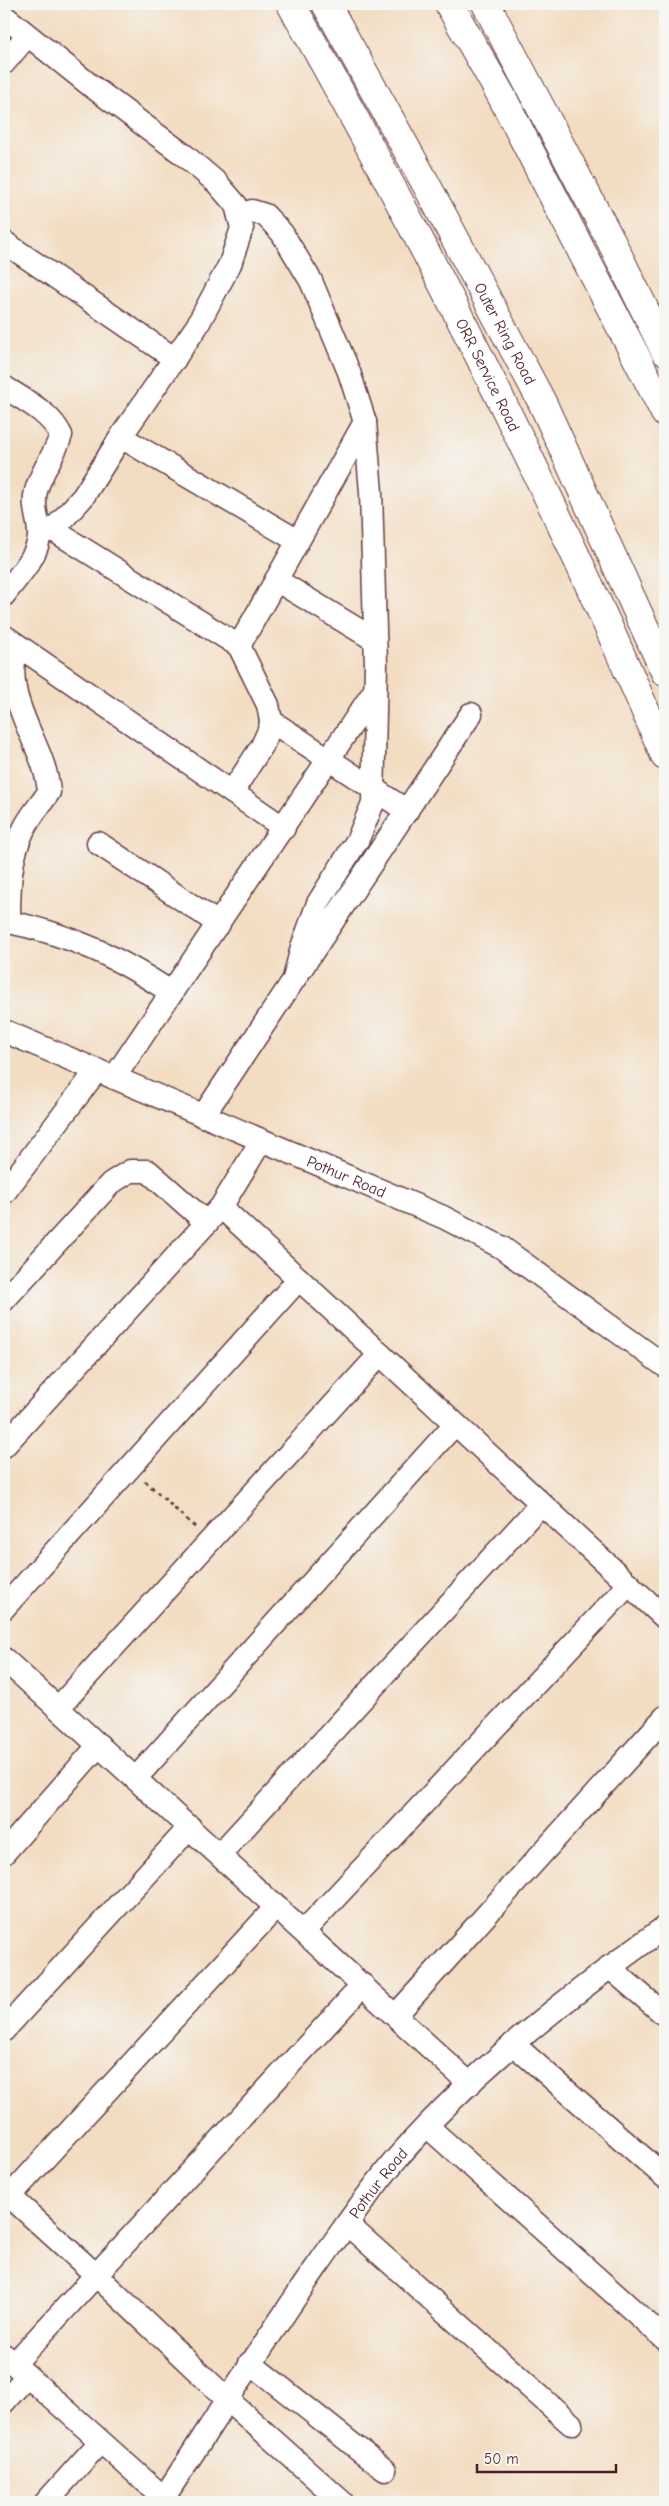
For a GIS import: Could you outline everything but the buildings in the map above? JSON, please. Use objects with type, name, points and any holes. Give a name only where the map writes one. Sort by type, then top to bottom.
[{"type":"main road","name":"ORR Service Road","points":[[291,4],[430,258],[452,306],[504,402],[616,641],[665,756]]},
{"type":"main road","name":"Outer Ring Road","points":[[326,4],[426,184],[542,402],[665,672]]},
{"type":"main road","points":[[449,4],[501,95],[665,413]]},
{"type":"main road","points":[[486,4],[611,241],[665,351]]},
{"type":"street","points":[[4,16],[27,36],[184,154],[218,183],[236,205],[242,228],[230,264],[197,326],[121,437],[83,497],[46,532],[4,595]]},
{"type":"street","points":[[4,63],[27,36]]},
{"type":"street","points":[[239,216],[252,211],[265,215],[282,232],[311,281],[349,372],[365,422],[371,492],[375,640],[372,803],[358,839],[318,903],[302,947],[294,979]]},
{"type":"street","points":[[4,242],[175,359]]},
{"type":"street","points":[[4,387],[45,414],[57,426],[62,435],[57,451],[37,486],[33,501],[46,532],[239,646],[268,705],[271,721],[262,746],[232,792]]},
{"type":"street","points":[[239,646],[365,422]]},
{"type":"street","points":[[121,437],[298,541]]},
{"type":"street","points":[[276,580],[375,640]]},
{"type":"street","points":[[10,640],[284,828]]},
{"type":"street","points":[[10,640],[6,680],[11,705],[26,738],[43,768],[49,792],[25,826],[17,843],[11,870],[7,922],[84,943],[128,964],[172,993]]},
{"type":"street","points":[[4,1193],[106,1074],[172,993],[375,690]]},
{"type":"street","points":[[203,1116],[471,714]]},
{"type":"street","points":[[271,721],[407,810]]},
{"type":"street","points":[[358,839],[370,866]]},
{"type":"street","points":[[98,843],[219,924]]},
{"type":"street","name":"Pothur Road","points":[[4,1031],[261,1141],[381,1189],[442,1217],[501,1247],[665,1366]]},
{"type":"street","points":[[4,1446],[214,1215],[261,1141]]},
{"type":"street","points":[[4,1300],[111,1183],[130,1172],[148,1171],[169,1187],[214,1215],[299,1279],[665,1618]]},
{"type":"street","points":[[4,1608],[299,1279]]},
{"type":"street","points":[[58,1708],[380,1354]]},
{"type":"street","points":[[136,1778],[455,1424]]},
{"type":"street","points":[[220,1854],[541,1504]]},
{"type":"street","points":[[304,1931],[629,1584]]},
{"type":"street","points":[[8,1670],[58,1708],[364,1985],[470,2084]]},
{"type":"street","points":[[396,2015],[665,1717]]},
{"type":"street","points":[[4,1853],[99,1746]]},
{"type":"street","points":[[4,2030],[190,1827]]},
{"type":"street","points":[[277,1906],[7,2194],[227,2399],[342,2502]]},
{"type":"street","name":"Pothur Road","points":[[163,2500],[250,2363],[382,2176],[427,2126],[513,2044],[609,1967],[665,1927]]},
{"type":"street","points":[[609,1967],[665,2015]]},
{"type":"street","points":[[4,2402],[15,2365],[364,1985]]},
{"type":"street","points":[[513,2044],[665,2177]]},
{"type":"street","points":[[427,2126],[665,2339]]},
{"type":"street","points":[[347,2224],[572,2424]]},
{"type":"street","points":[[250,2363],[385,2470]]},
{"type":"street","points":[[15,2365],[163,2500]]},
{"type":"street","points":[[46,2502],[100,2442]]},
{"type":"path","points":[[130,1468],[210,1541]]}]
